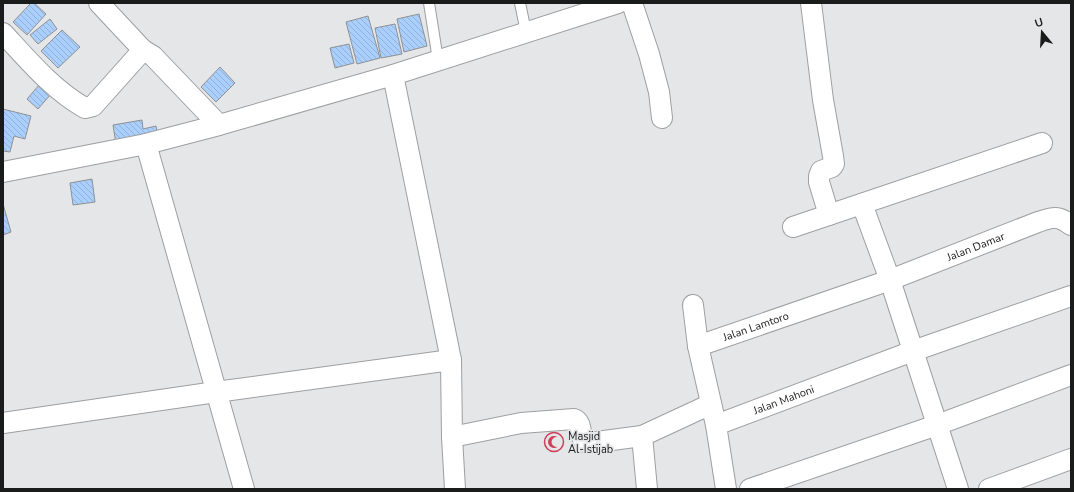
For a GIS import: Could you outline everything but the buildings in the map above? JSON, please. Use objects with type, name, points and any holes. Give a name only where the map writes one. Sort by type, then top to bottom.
[{"type":"street","points":[[99,3],[143,50],[153,56],[219,125]]},
{"type":"street","points":[[3,172],[146,144],[219,125],[392,75],[618,3]]},
{"type":"street","points":[[632,3],[649,54],[659,92],[662,118]]},
{"type":"street","points":[[811,3],[823,100],[834,161],[832,167],[822,171],[818,179],[829,215]]},
{"type":"street","points":[[3,33],[43,76],[76,103],[85,108],[93,106],[143,50]]},
{"type":"street","points":[[392,75],[451,360],[452,437],[455,489]]},
{"type":"street","points":[[793,227],[1042,143]]},
{"type":"street","points":[[146,144],[244,489]]},
{"type":"street","points":[[862,204],[890,280],[958,489]]},
{"type":"street","name":"Jalan Damar","points":[[890,280],[1052,217],[1066,221]]},
{"type":"street","name":"Jalan Lamtoro","points":[[698,346],[890,280]]},
{"type":"street","name":"Jalan Mahoni","points":[[716,425],[913,351],[1071,296]]},
{"type":"street","points":[[693,305],[698,346],[716,425],[726,489]]},
{"type":"street","points":[[3,423],[451,360]]},
{"type":"street","points":[[750,489],[937,425],[1071,375]]},
{"type":"street","points":[[452,437],[521,423],[574,419],[580,423],[583,441],[586,443],[642,436],[711,404]]},
{"type":"street","points":[[642,436],[647,489]]},
{"type":"street","points":[[989,489],[1071,459]]},
{"type":"lane","points":[[429,3],[438,60]]},
{"type":"lane","points":[[520,3],[526,32]]},
{"type":"place","name":"Masjid Al-Istijab","points":[[554,442]]}]
